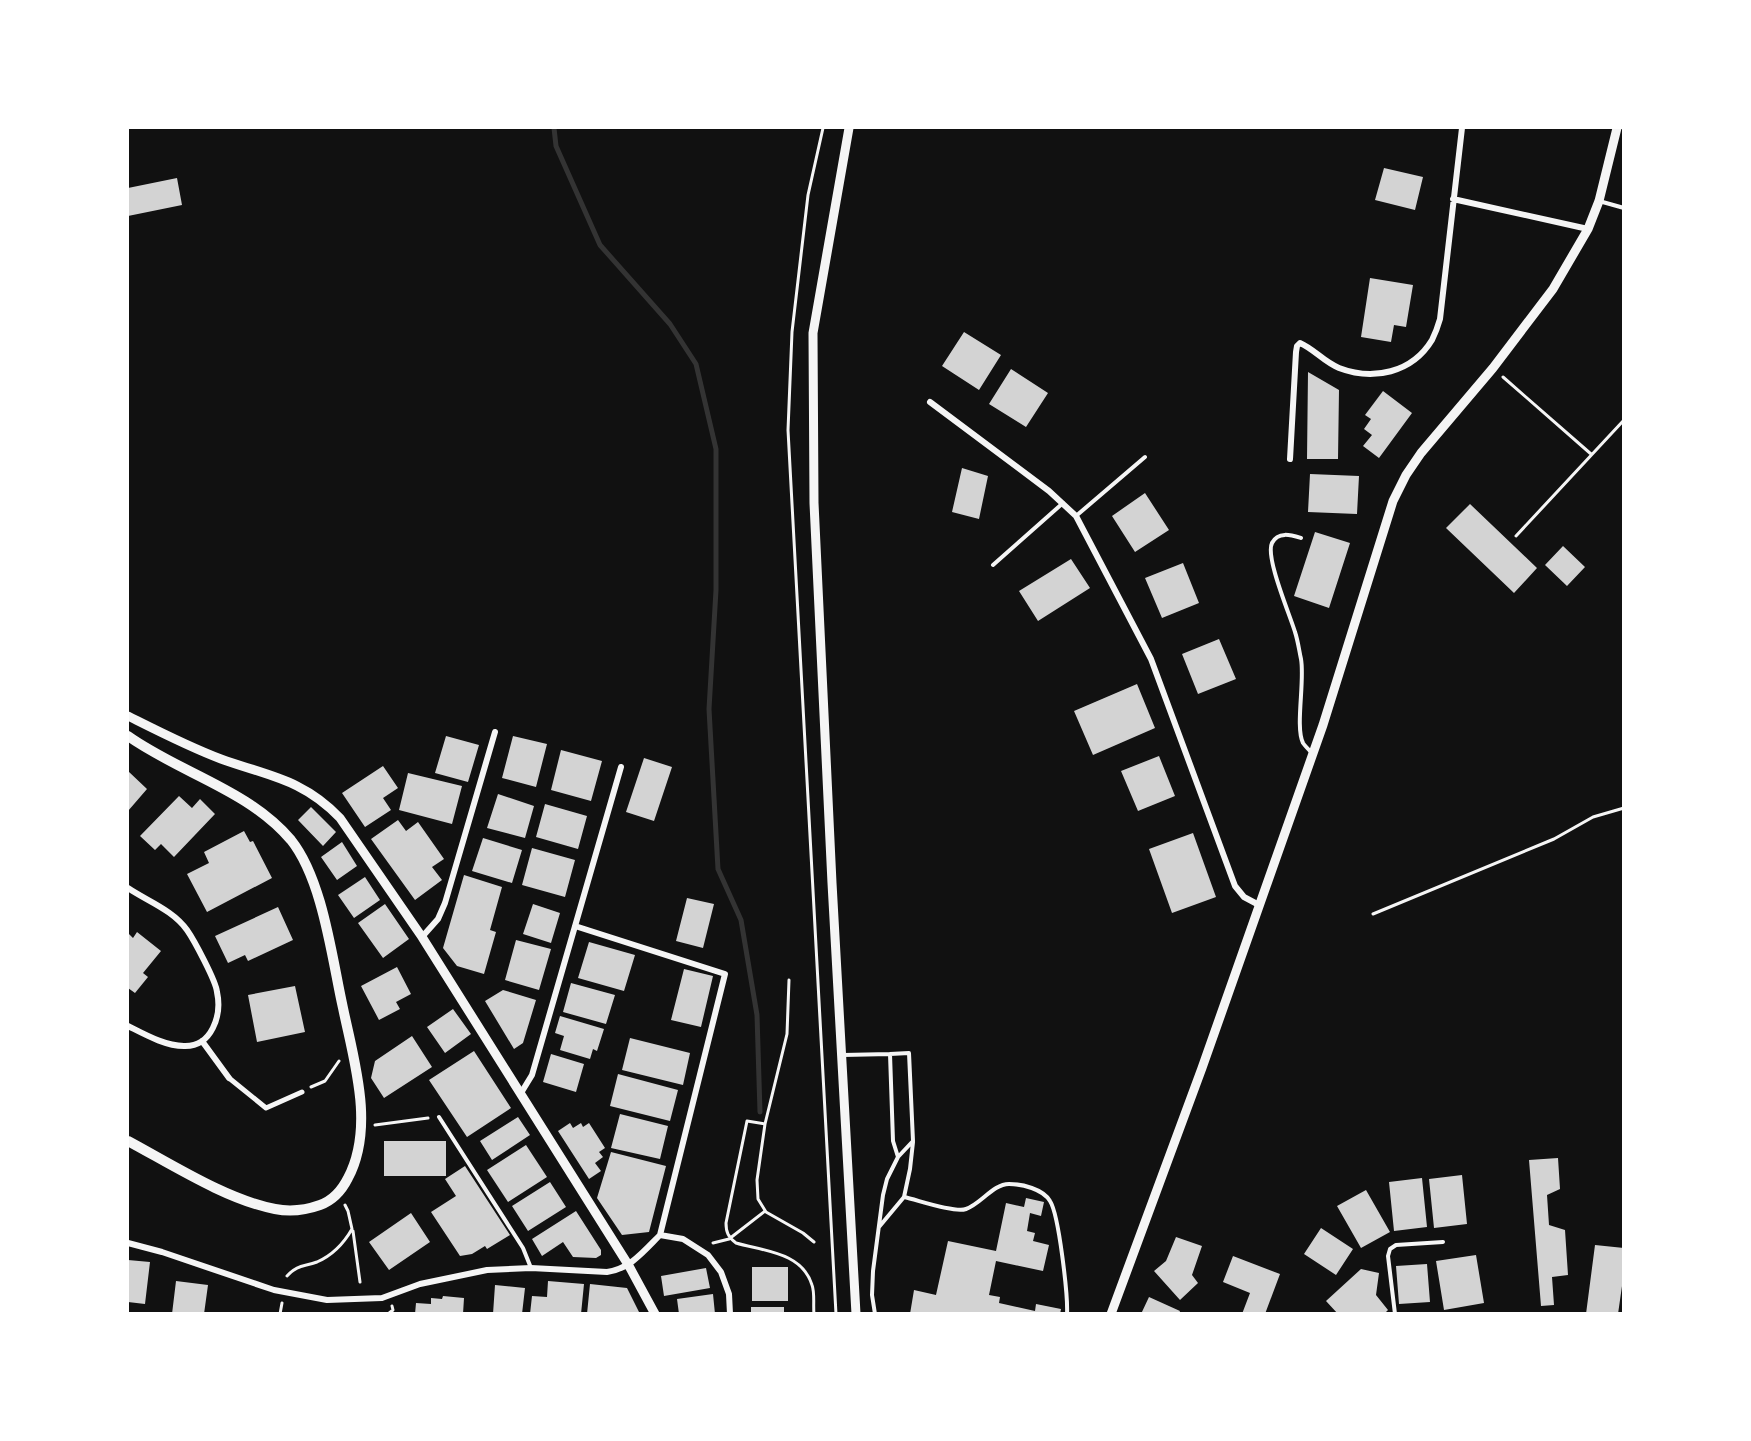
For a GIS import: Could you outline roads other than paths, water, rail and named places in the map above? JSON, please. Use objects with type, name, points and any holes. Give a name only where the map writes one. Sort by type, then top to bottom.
[{"type":"main road","points":[[128,736],[168,761],[246,802],[293,842],[310,876],[325,924],[353,1057],[361,1121],[356,1159],[352,1171],[339,1192],[324,1204],[311,1209],[277,1210],[237,1197],[128,1141]]},
{"type":"street","points":[[849,128],[813,333],[814,503],[856,1314]]},
{"type":"street","points":[[1290,459],[1296,352],[1300,343],[1321,359],[1339,368],[1368,376],[1391,372],[1413,362],[1431,341],[1440,319],[1462,128]]},
{"type":"street","points":[[1111,1314],[1202,1068],[1312,754],[1393,501],[1406,475],[1421,453],[1493,368],[1553,289],[1588,228],[1599,201],[1617,128]]},
{"type":"street","points":[[1453,199],[1588,228]]},
{"type":"street","points":[[930,402],[1063,503],[1076,516],[1151,659],[1235,886],[1244,897],[1259,905]]},
{"type":"street","points":[[128,716],[221,759],[291,783],[319,798],[340,818],[422,937],[628,1266],[655,1314]]},
{"type":"street","points":[[422,937],[438,919],[446,903],[495,732]]},
{"type":"street","points":[[521,1093],[532,1075],[621,767]]},
{"type":"street","points":[[128,888],[176,918],[188,931],[217,990],[218,1013],[211,1032],[202,1041],[191,1046],[181,1046],[144,1034],[128,1026]]},
{"type":"street","points":[[128,1242],[274,1290],[327,1300],[382,1298],[420,1284],[488,1270],[531,1268],[607,1272],[618,1271],[628,1266],[660,1235],[725,974],[575,926]]},
{"type":"street","points":[[202,1041],[230,1078],[266,1108],[302,1092]]},
{"type":"street","points":[[660,1235],[683,1239],[708,1255],[721,1272],[729,1294],[730,1314]]},
{"type":"lane","points":[[1599,201],[1623,208]]},
{"type":"lane","points":[[1076,516],[1145,457]]},
{"type":"lane","points":[[993,565],[1063,503]]},
{"type":"lane","points":[[1301,537],[1279,536],[1272,542],[1270,551],[1273,567],[1296,634],[1302,668],[1299,730],[1303,743],[1312,754]]},
{"type":"lane","points":[[842,1055],[909,1053],[913,1141],[910,1169],[904,1197],[879,1228]]},
{"type":"lane","points":[[890,1054],[893,1141],[898,1157]]},
{"type":"lane","points":[[439,1117],[523,1248],[531,1268]]},
{"type":"lane","points":[[875,1314],[872,1283],[885,1187],[898,1157],[913,1141]]},
{"type":"lane","points":[[904,1197],[965,1210],[1008,1184],[1035,1189],[1050,1199],[1056,1215],[1067,1294],[1067,1314]]},
{"type":"lane","points":[[1395,1314],[1388,1256],[1390,1249],[1395,1245],[1443,1242]]},
{"type":"waterway","points":[[554,128],[556,146],[600,245],[670,324],[696,364],[716,449],[716,590],[709,709],[718,869],[741,920],[757,1015],[760,1112]]}]
